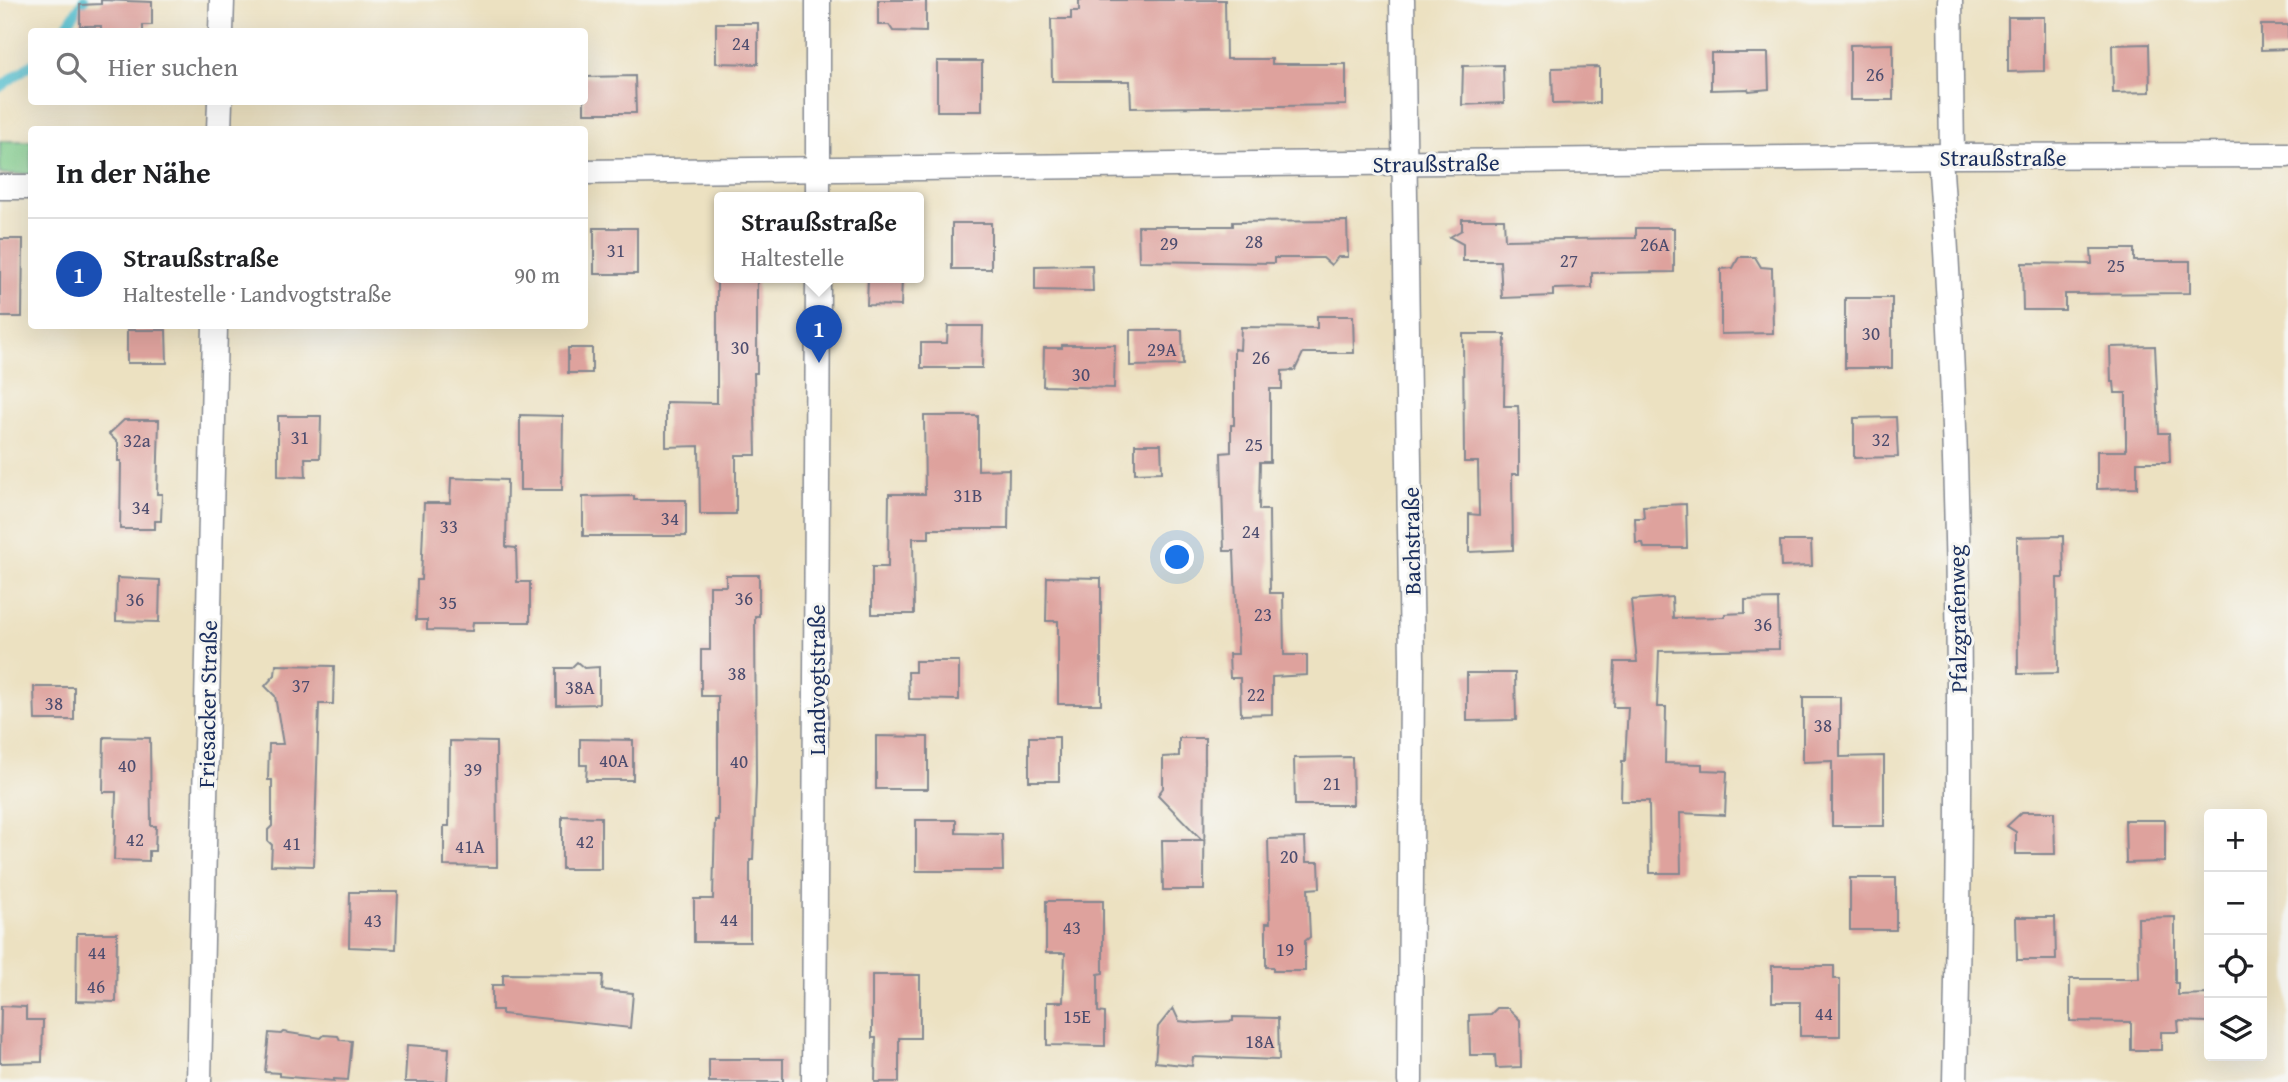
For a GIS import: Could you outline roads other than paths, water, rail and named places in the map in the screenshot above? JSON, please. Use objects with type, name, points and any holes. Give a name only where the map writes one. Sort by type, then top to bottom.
[{"type":"street","points":[[221,28],[222,0]]},
{"type":"street","points":[[818,0],[818,192]]},
{"type":"street","name":"Bachstraße","points":[[1402,0],[1412,660],[1410,1082]]},
{"type":"street","name":"Pfalzgrafenweg","points":[[1950,0],[1946,157],[1959,731],[1955,1082]]},
{"type":"street","points":[[219,126],[220,105]]},
{"type":"street","name":"Straußstraße","points":[[588,172],[2288,155]]},
{"type":"street","points":[[0,187],[28,187]]},
{"type":"street","name":"Landvogtstraße","points":[[814,1082],[818,283]]},
{"type":"street","name":"Friesacker Straße","points":[[199,1082],[215,329]]},
{"type":"waterway","points":[[65,28],[84,0]]},
{"type":"waterway","points":[[0,87],[28,67]]},
{"type":"place","name":"Straußstraße","points":[[819,363]]}]
